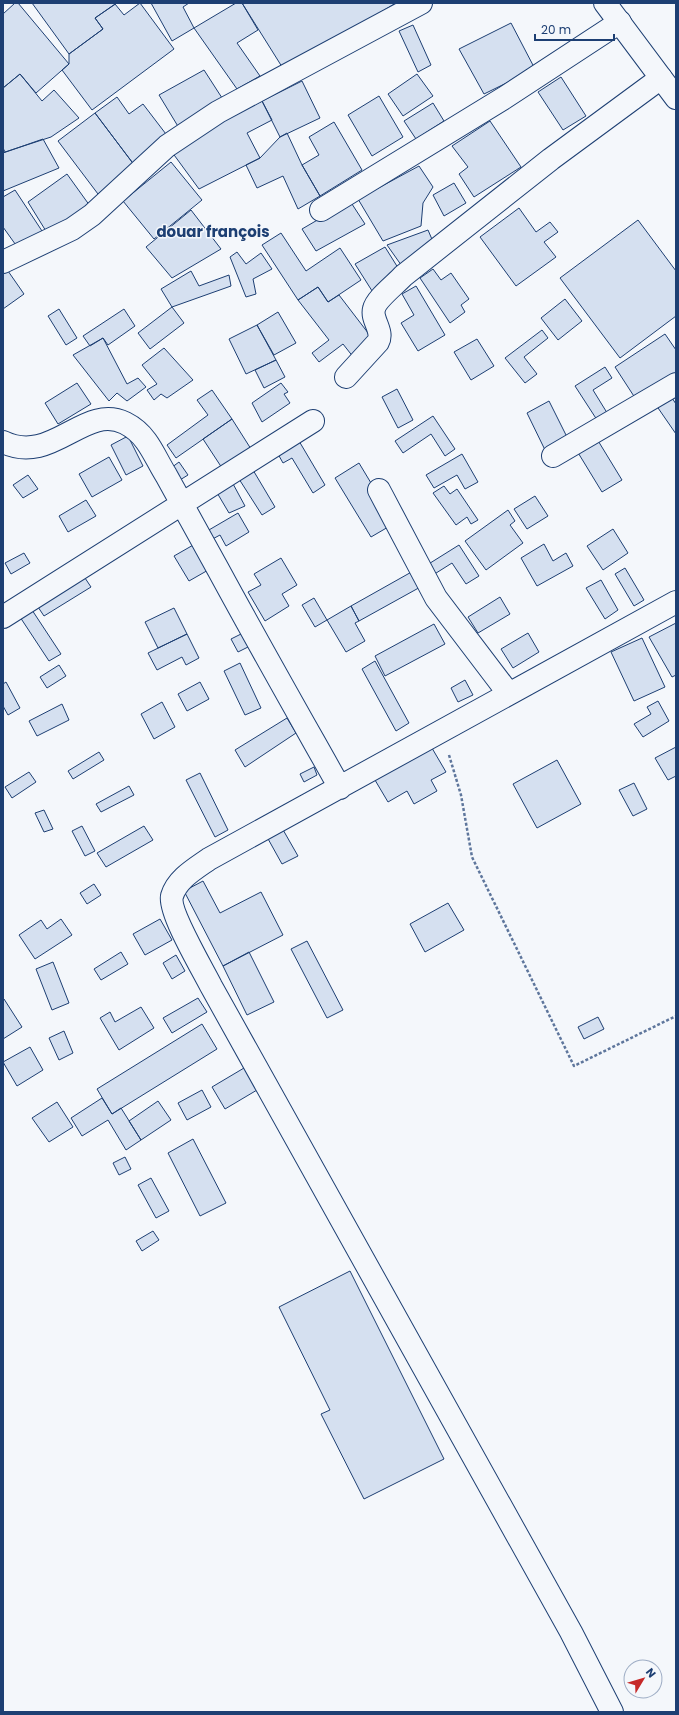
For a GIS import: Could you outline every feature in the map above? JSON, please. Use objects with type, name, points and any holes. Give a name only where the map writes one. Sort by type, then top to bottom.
[{"type":"street","points":[[3,262],[72,229],[92,215],[167,146],[218,112],[421,3]]},
{"type":"street","points":[[605,3],[676,98]]},
{"type":"street","points":[[321,210],[504,98],[620,22]]},
{"type":"street","points":[[346,377],[378,342],[380,334],[374,316],[374,310],[381,298],[403,276],[551,159],[661,78]]},
{"type":"street","points":[[553,456],[676,384]]},
{"type":"street","points":[[3,442],[12,446],[26,448],[40,446],[59,439],[86,424],[102,419],[113,419],[126,424],[134,429],[146,441],[340,788]]},
{"type":"street","points":[[3,617],[313,421]]},
{"type":"street","points":[[379,490],[436,598],[509,694]]},
{"type":"street","points":[[612,1712],[571,1632],[211,986],[174,912],[172,898],[177,886],[188,874],[209,859],[676,602]]},
{"type":"path","points":[[441,731],[461,795],[472,857],[574,1066],[676,1016]]},
{"type":"building","points":[[15,3],[18,3],[69,64],[36,93],[20,74],[3,88],[3,14]]},
{"type":"building","points":[[32,3],[117,3],[95,18],[103,29],[69,54]]},
{"type":"building","points":[[140,3],[174,49],[92,110],[62,70],[69,64],[69,54],[103,29],[95,18],[115,4],[124,15]]},
{"type":"building","points":[[151,3],[189,3],[183,7],[194,28],[172,41]]},
{"type":"building","points":[[236,3],[242,3],[258,30],[237,43],[260,76],[237,89],[194,28]]},
{"type":"building","points":[[242,3],[396,3],[284,70]]},
{"type":"building","points":[[511,23],[535,69],[484,94],[459,49]]},
{"type":"building","points":[[413,25],[431,65],[418,72],[399,31]]},
{"type":"building","points":[[204,70],[224,101],[179,128],[159,95]]},
{"type":"building","points":[[20,74],[42,101],[54,90],[79,118],[51,137],[5,152],[3,148],[3,88]]},
{"type":"building","points":[[417,74],[433,96],[403,116],[388,94]]},
{"type":"building","points":[[561,77],[586,116],[563,130],[538,92]]},
{"type":"building","points":[[302,81],[320,118],[280,137],[262,101]]},
{"type":"building","points":[[379,96],[403,137],[372,156],[348,115]]},
{"type":"building","points":[[117,97],[129,114],[143,104],[169,138],[135,166],[95,113]]},
{"type":"building","points":[[262,101],[272,120],[247,133],[260,158],[199,189],[169,148]]},
{"type":"building","points":[[433,103],[444,121],[416,139],[404,121]]},
{"type":"building","points":[[95,113],[135,166],[98,194],[58,141]]},
{"type":"building","points":[[490,121],[521,167],[474,197],[459,174],[468,167],[452,146]]},
{"type":"building","points":[[334,122],[362,170],[320,196],[302,165],[319,155],[309,137]]},
{"type":"building","points":[[287,133],[302,165],[320,196],[298,209],[283,176],[257,188],[246,165],[260,158],[280,137]]},
{"type":"building","points":[[43,139],[59,168],[3,191],[3,153]]},
{"type":"building","points":[[171,162],[202,200],[154,239],[123,201]]},
{"type":"building","points":[[419,166],[433,187],[423,203],[421,226],[383,241],[358,199]]},
{"type":"building","points":[[67,174],[90,206],[49,236],[28,202]]},
{"type":"building","points":[[454,183],[466,203],[444,216],[433,195]]},
{"type":"building","points":[[15,190],[44,234],[18,248],[3,227],[3,197]]},
{"type":"building","points":[[350,201],[365,224],[316,251],[302,229]]},
{"type":"building","points":[[519,208],[536,232],[550,222],[558,232],[544,242],[556,257],[516,286],[480,237]]},
{"type":"building","points":[[191,210],[221,249],[172,278],[146,247]]},
{"type":"building","points":[[638,220],[676,271],[676,316],[620,358],[560,278]]},
{"type":"building","points":[[428,230],[434,244],[404,269],[387,245]]},
{"type":"building","points":[[281,233],[306,271],[340,248],[361,280],[328,302],[318,287],[298,300],[262,245]]},
{"type":"building","points":[[385,247],[400,271],[374,294],[355,264]]},
{"type":"building","points":[[237,252],[246,264],[261,253],[272,269],[253,279],[256,294],[246,297],[230,257]]},
{"type":"building","points":[[433,269],[441,280],[451,273],[469,299],[461,305],[465,312],[450,323],[420,278]]},
{"type":"building","points":[[8,271],[24,294],[3,309],[3,274]]},
{"type":"building","points":[[191,271],[199,286],[229,275],[231,286],[172,307],[161,289]]},
{"type":"building","points":[[416,286],[445,335],[418,351],[401,323],[414,315],[402,294]]},
{"type":"building","points":[[318,287],[328,302],[339,295],[375,342],[354,358],[343,344],[319,362],[312,353],[329,340],[298,300]]},
{"type":"building","points":[[565,299],[582,321],[558,340],[541,318]]},
{"type":"building","points":[[172,307],[184,323],[150,349],[138,333]]},
{"type":"building","points":[[59,309],[77,338],[66,345],[48,316]]},
{"type":"building","points":[[124,309],[135,326],[108,345],[103,338],[90,346],[83,336]]},
{"type":"building","points":[[278,312],[296,343],[274,355],[257,325]]},
{"type":"building","points":[[257,325],[276,360],[246,374],[229,339]]},
{"type":"building","points":[[542,330],[548,338],[524,357],[537,374],[525,383],[505,358]]},
{"type":"building","points":[[665,334],[676,350],[676,380],[639,404],[615,367]]},
{"type":"building","points":[[103,338],[127,384],[138,378],[146,387],[127,401],[117,393],[109,401],[73,355]]},
{"type":"building","points":[[477,339],[494,366],[471,380],[454,352]]},
{"type":"building","points":[[164,348],[193,380],[167,398],[161,394],[154,400],[147,390],[157,384],[142,365]]},
{"type":"building","points":[[276,360],[285,377],[264,388],[255,370]]},
{"type":"building","points":[[605,367],[612,378],[593,390],[609,416],[599,423],[575,386]]},
{"type":"building","points":[[77,383],[91,404],[58,424],[45,403]]},
{"type":"building","points":[[281,383],[288,392],[284,394],[290,403],[262,422],[252,403]]},
{"type":"building","points":[[397,389],[413,420],[398,428],[382,397]]},
{"type":"building","points":[[212,390],[232,419],[176,458],[167,445],[208,415],[197,400]]},
{"type":"building","points":[[670,395],[676,404],[676,434],[656,405]]},
{"type":"building","points":[[549,401],[569,441],[546,452],[527,413]]},
{"type":"building","points":[[433,416],[455,449],[445,456],[431,434],[403,453],[395,441]]},
{"type":"building","points":[[232,419],[251,449],[222,468],[203,439]]},
{"type":"building","points":[[128,436],[143,466],[126,475],[111,445]]},
{"type":"building","points":[[597,439],[622,480],[602,492],[577,451]]},
{"type":"building","points":[[299,441],[325,485],[313,493],[292,458],[283,463],[278,454]]},
{"type":"building","points":[[462,454],[478,482],[465,489],[457,475],[434,488],[426,475]]},
{"type":"building","points":[[109,457],[122,480],[92,497],[79,474]]},
{"type":"building","points":[[179,462],[188,475],[175,483],[167,471]]},
{"type":"building","points":[[359,463],[395,523],[371,537],[335,478]]},
{"type":"building","points":[[253,470],[275,507],[262,515],[239,479]]},
{"type":"building","points":[[28,475],[38,489],[23,498],[13,485]]},
{"type":"building","points":[[232,482],[245,506],[229,513],[216,491]]},
{"type":"building","points":[[444,486],[450,494],[457,489],[478,520],[471,524],[467,517],[456,525],[433,493]]},
{"type":"building","points":[[535,496],[548,516],[527,529],[514,509]]},
{"type":"building","points":[[86,500],[96,516],[68,532],[59,516]]},
{"type":"building","points":[[508,510],[515,521],[510,525],[523,543],[486,570],[465,541]]},
{"type":"building","points":[[238,513],[249,532],[226,546],[220,535],[207,542],[202,534]]},
{"type":"building","points":[[613,529],[628,553],[603,570],[587,546]]},
{"type":"building","points":[[195,544],[210,569],[189,581],[174,556]]},
{"type":"building","points":[[544,544],[553,561],[566,553],[573,566],[537,586],[521,558]]},
{"type":"building","points":[[459,545],[479,576],[466,584],[452,563],[433,575],[427,565]]},
{"type":"building","points":[[24,553],[30,563],[11,574],[5,563]]},
{"type":"building","points":[[281,558],[297,585],[282,594],[289,606],[265,621],[248,592],[261,585],[254,574]]},
{"type":"building","points":[[625,568],[644,600],[634,606],[615,574]]},
{"type":"building","points":[[415,570],[424,585],[359,621],[351,606]]},
{"type":"building","points":[[83,575],[91,587],[44,616],[36,604]]},
{"type":"building","points":[[601,580],[618,610],[605,619],[586,588]]},
{"type":"building","points":[[500,597],[510,614],[478,633],[468,617]]},
{"type":"building","points":[[314,598],[327,620],[315,627],[302,605]]},
{"type":"building","points":[[351,606],[359,621],[355,623],[365,641],[346,652],[327,620]]},
{"type":"building","points":[[174,608],[187,634],[158,648],[145,622]]},
{"type":"building","points":[[32,610],[61,654],[49,661],[20,617]]},
{"type":"building","points":[[676,623],[676,675],[672,677],[649,637]]},
{"type":"building","points":[[434,624],[445,644],[385,676],[375,656]]},
{"type":"building","points":[[243,633],[250,646],[238,652],[231,639]]},
{"type":"building","points":[[528,633],[539,652],[513,668],[501,649]]},
{"type":"building","points":[[187,634],[199,658],[186,665],[182,657],[157,670],[148,653]]},
{"type":"building","points":[[642,638],[665,687],[634,701],[611,652]]},
{"type":"building","points":[[375,661],[409,723],[396,731],[362,669]]},
{"type":"building","points":[[240,663],[261,708],[245,715],[224,671]]},
{"type":"building","points":[[59,665],[66,676],[47,688],[40,677]]},
{"type":"building","points":[[465,680],[473,695],[458,702],[451,688]]},
{"type":"building","points":[[6,682],[20,708],[8,715],[3,706],[3,684]]},
{"type":"building","points":[[200,682],[209,699],[187,711],[178,694]]},
{"type":"building","points":[[658,701],[669,721],[643,737],[634,724],[651,714],[647,707]]},
{"type":"building","points":[[162,702],[175,727],[154,739],[141,714]]},
{"type":"building","points":[[62,704],[69,720],[37,736],[29,721]]},
{"type":"building","points":[[287,718],[296,733],[245,767],[235,750]]},
{"type":"building","points":[[429,743],[446,772],[431,780],[437,791],[414,804],[407,791],[388,802],[372,775]]},
{"type":"building","points":[[676,747],[676,776],[668,780],[655,758]]},
{"type":"building","points":[[99,752],[104,760],[73,779],[68,771]]},
{"type":"building","points":[[557,760],[581,804],[537,828],[513,784]]},
{"type":"building","points":[[314,767],[317,775],[304,782],[300,774]]},
{"type":"building","points":[[29,772],[36,782],[12,798],[5,787]]},
{"type":"building","points":[[200,773],[228,830],[215,837],[186,780]]},
{"type":"building","points":[[634,783],[647,809],[633,816],[619,790]]},
{"type":"building","points":[[129,786],[134,795],[101,812],[96,804]]},
{"type":"building","points":[[44,810],[53,829],[44,832],[35,813]]},
{"type":"building","points":[[82,826],[95,851],[85,856],[72,831]]},
{"type":"building","points":[[144,826],[153,840],[106,867],[97,853]]},
{"type":"building","points":[[282,828],[298,856],[282,864],[267,837]]},
{"type":"building","points":[[203,881],[220,913],[261,892],[283,935],[223,966],[184,891]]},
{"type":"building","points":[[94,884],[101,895],[87,904],[80,893]]},
{"type":"building","points":[[448,903],[464,930],[425,952],[410,924]]},
{"type":"building","points":[[61,919],[72,935],[35,959],[19,935],[41,920],[47,929]]},
{"type":"building","points":[[160,919],[172,940],[145,955],[133,934]]},
{"type":"building","points":[[307,941],[343,1010],[327,1018],[291,949]]},
{"type":"building","points":[[121,952],[128,964],[101,980],[94,969]]},
{"type":"building","points":[[249,952],[274,1002],[247,1015],[223,966]]},
{"type":"building","points":[[176,955],[185,971],[172,979],[163,963]]},
{"type":"building","points":[[53,962],[69,1003],[52,1010],[36,969]]},
{"type":"building","points":[[198,998],[207,1012],[172,1033],[163,1018]]},
{"type":"building","points":[[4,999],[22,1027],[3,1039],[3,1000]]},
{"type":"building","points":[[141,1007],[154,1028],[119,1050],[100,1018],[110,1012],[115,1022]]},
{"type":"building","points":[[598,1017],[604,1029],[584,1039],[578,1027]]},
{"type":"building","points":[[202,1024],[217,1049],[112,1114],[97,1089]]},
{"type":"building","points":[[64,1031],[73,1053],[59,1060],[49,1038]]},
{"type":"building","points":[[30,1047],[43,1070],[17,1086],[3,1062]]},
{"type":"building","points":[[244,1068],[257,1090],[225,1109],[212,1087]]},
{"type":"building","points":[[202,1090],[211,1107],[187,1120],[178,1103]]},
{"type":"building","points":[[102,1098],[112,1114],[121,1108],[141,1140],[126,1150],[108,1120],[82,1136],[71,1118]]},
{"type":"building","points":[[158,1101],[171,1120],[141,1140],[129,1121]]},
{"type":"building","points":[[57,1102],[73,1127],[49,1142],[32,1118]]},
{"type":"building","points":[[193,1139],[226,1203],[200,1216],[168,1153]]},
{"type":"building","points":[[125,1157],[131,1169],[119,1175],[113,1163]]},
{"type":"building","points":[[151,1178],[169,1211],[156,1218],[138,1185]]},
{"type":"building","points":[[153,1231],[159,1240],[142,1251],[136,1241]]},
{"type":"building","points":[[350,1271],[444,1459],[364,1499],[321,1414],[330,1410],[279,1307]]},
{"type":"district","name":"douar françois","points":[[213,232]]}]
